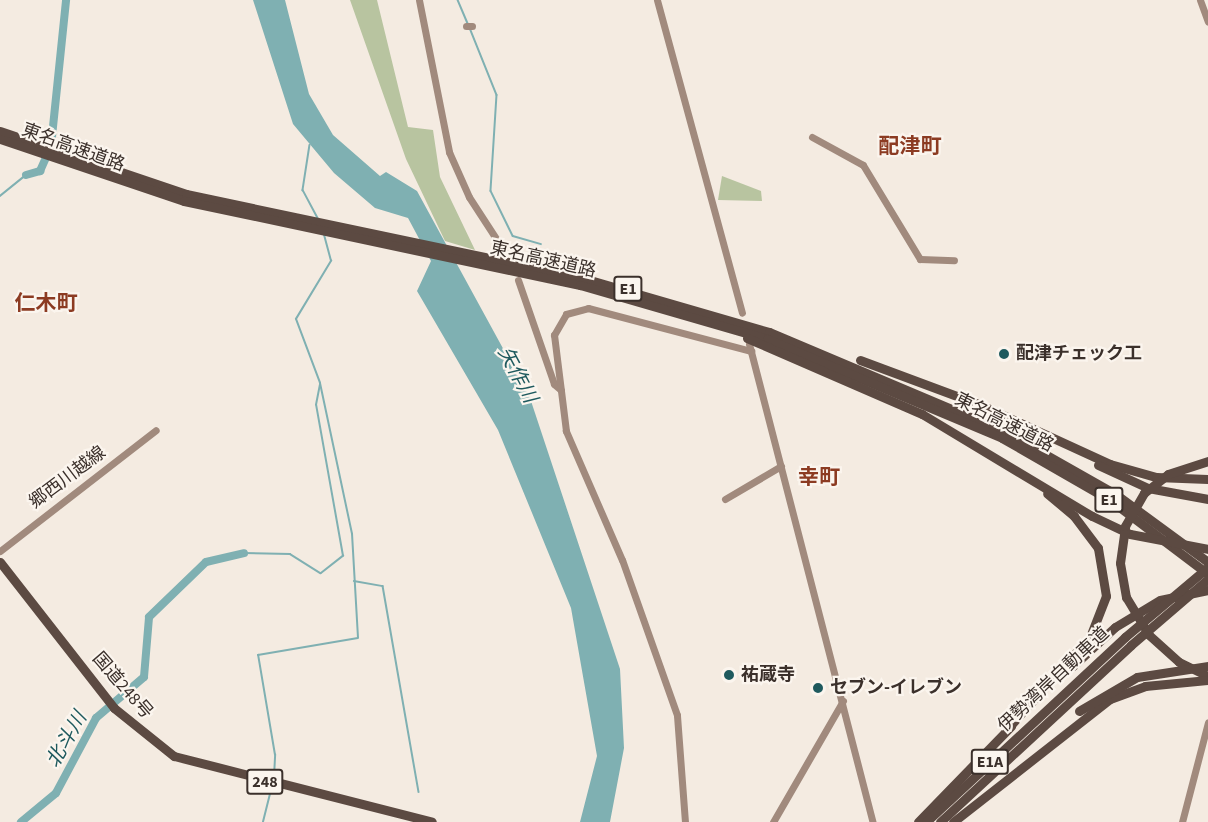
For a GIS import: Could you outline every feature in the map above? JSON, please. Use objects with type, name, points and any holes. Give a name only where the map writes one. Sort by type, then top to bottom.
[{"type":"highway","name":"東名高速道路","points":[[0,131],[34,149]]},
{"type":"highway","name":"東名高速道路","points":[[0,139],[84,167],[257,215],[628,289],[769,332],[933,401],[1004,435],[1114,493],[1208,562]]},
{"type":"highway","name":"東名高速道路","points":[[486,260],[654,304],[767,339],[933,401]]},
{"type":"highway","points":[[654,304],[799,358],[922,414],[964,436],[1130,534],[1208,549]]},
{"type":"highway","points":[[769,332],[938,388],[1015,420],[1133,482],[1208,499]]},
{"type":"highway","points":[[1025,425],[1126,469],[1208,479]]},
{"type":"highway","name":"東名高速道路","points":[[1004,435],[1110,500],[1208,573]]},
{"type":"highway","points":[[918,822],[1090,638],[1104,607],[1105,573],[1098,548],[1074,516],[964,436]]},
{"type":"highway","points":[[1208,461],[1168,474],[1144,492],[1125,526],[1120,563],[1137,620],[1179,662],[1208,675]]},
{"type":"highway","name":"国道248号","points":[[0,562],[110,706],[150,742],[188,762],[432,822]]},
{"type":"highway","name":"伊勢湾岸自動車道","points":[[940,822],[1125,637],[1208,567]]},
{"type":"highway","name":"国道248号","points":[[0,570],[110,706],[144,744],[185,767],[409,822]]},
{"type":"highway","name":"伊勢湾岸自動車道","points":[[926,822],[1058,705],[1208,579]]},
{"type":"highway","points":[[1008,728],[1130,616],[1167,597],[1208,590]]},
{"type":"highway","points":[[953,822],[1079,711],[1119,684],[1168,668],[1208,666]]},
{"type":"highway","points":[[998,783],[1110,699],[1145,686],[1208,680]]},
{"type":"street","points":[[419,0],[449,152],[469,197],[506,254]]},
{"type":"street","points":[[657,0],[742,313]]},
{"type":"street","points":[[1200,0],[1208,22]]},
{"type":"street","points":[[812,137],[863,165],[920,260],[954,260]]},
{"type":"street","points":[[518,280],[554,384],[561,390]]},
{"type":"street","points":[[685,822],[677,715],[622,560],[566,431],[555,330],[576,309],[611,312],[750,347],[873,822]]},
{"type":"street","name":"郷西川越線","points":[[0,551],[156,430]]},
{"type":"street","points":[[724,499],[781,466]]},
{"type":"street","points":[[773,822],[843,701]]},
{"type":"street","points":[[1182,822],[1208,722]]},
{"type":"green space","points":[[350,0],[377,0],[408,127],[433,130],[440,177],[475,250],[445,241],[406,159]]},
{"type":"green space","points":[[722,176],[761,191],[762,201],[718,200]]},
{"type":"water","name":"矢作川","points":[[253,0],[285,0],[309,94],[333,135],[380,176],[386,172],[417,191],[530,398],[620,669],[624,748],[610,822],[580,822],[597,756],[571,608],[498,430],[417,291],[431,261],[408,218],[375,208],[334,173],[293,124]]},
{"type":"waterway","points":[[26,175],[40,171],[51,146],[66,0]]},
{"type":"waterway","points":[[458,0],[468,24]]},
{"type":"waterway","points":[[470,28],[497,95],[491,191],[513,236],[541,244]]},
{"type":"waterway","points":[[310,145],[303,190],[318,218]]},
{"type":"waterway","points":[[0,196],[26,175]]},
{"type":"waterway","points":[[274,777],[275,755],[258,655],[358,638],[352,534],[320,383],[296,319],[331,261],[324,234]]},
{"type":"waterway","points":[[244,553],[290,554],[321,573],[343,556],[316,405],[320,385]]},
{"type":"waterway","name":"北斗川","points":[[21,822],[56,793],[96,718],[144,677],[149,617],[206,562],[244,553]]},
{"type":"waterway","points":[[354,581],[383,586],[419,792]]},
{"type":"waterway","points":[[263,822],[272,785]]},
{"type":"place","name":"配津チェック工","points":[[1004,354]]},
{"type":"place","name":"祐蔵寺","points":[[729,675]]},
{"type":"place","name":"セブン-イレブン","points":[[818,688]]},
{"type":"district","name":"配津町","points":[[910,146]]},
{"type":"district","name":"仁木町","points":[[46,303]]},
{"type":"district","name":"幸町","points":[[819,477]]}]
